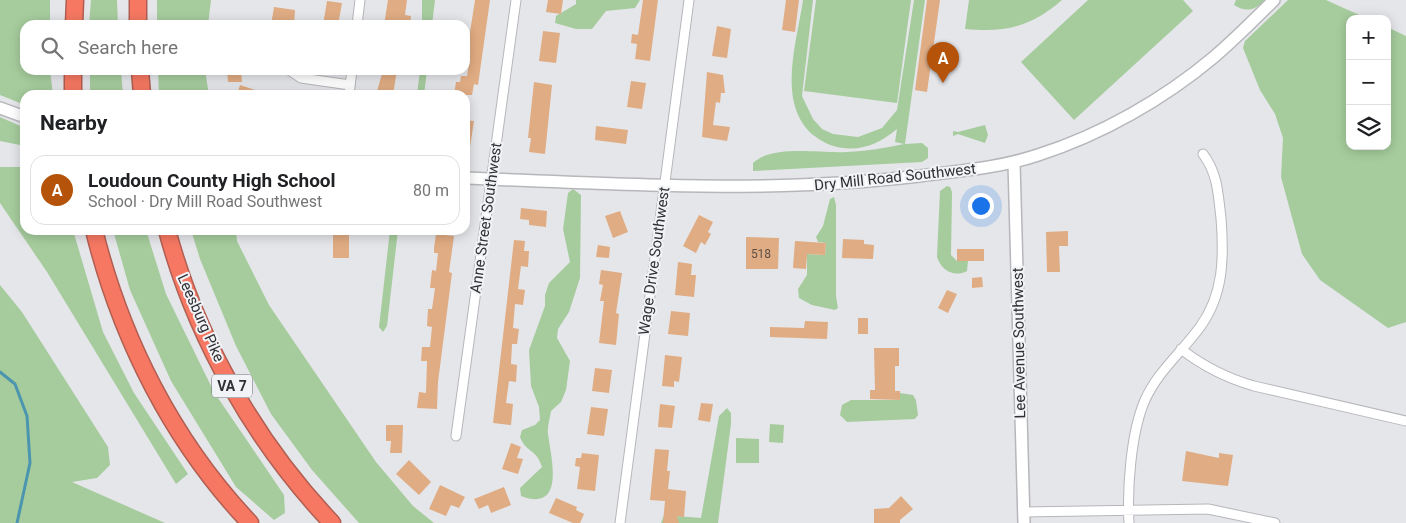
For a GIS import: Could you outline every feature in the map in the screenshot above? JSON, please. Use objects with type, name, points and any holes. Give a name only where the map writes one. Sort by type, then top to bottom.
[{"type":"highway","points":[[74,20],[75,0]]},
{"type":"highway","points":[[138,0],[138,20]]},
{"type":"highway","points":[[73,75],[73,90]]},
{"type":"highway","points":[[140,75],[142,90]]},
{"type":"highway","points":[[96,235],[117,306],[154,389],[193,453],[250,523]]},
{"type":"highway","name":"Leesburg Pike","points":[[169,235],[192,304],[227,377],[263,436],[296,481],[332,523]]},
{"type":"street","points":[[358,20],[360,0]]},
{"type":"street","name":"Anne Street Southwest","points":[[456,436],[516,0]]},
{"type":"street","name":"Wage Drive Southwest","points":[[620,523],[690,0]]},
{"type":"street","name":"Dry Mill Road Southwest","points":[[470,178],[751,186],[839,184],[1014,163],[1072,142],[1115,122],[1162,95],[1216,56],[1274,0]]},
{"type":"street","points":[[296,75],[301,78],[350,85]]},
{"type":"street","points":[[350,90],[351,75]]},
{"type":"street","points":[[0,108],[20,116]]},
{"type":"street","points":[[1129,523],[1128,511],[1134,446],[1144,402],[1153,383],[1200,327],[1213,304],[1221,282],[1224,260],[1217,179],[1212,165],[1204,154]]},
{"type":"street","name":"Lee Avenue Southwest","points":[[1014,163],[1024,518]]},
{"type":"street","points":[[1181,349],[1211,370],[1246,384],[1406,420]]},
{"type":"street","points":[[1024,518],[1128,511],[1208,509],[1275,523]]},
{"type":"green space","points":[[0,0],[50,0],[50,20],[20,20],[20,75],[51,75],[52,90],[20,90],[20,103],[0,95]]},
{"type":"green space","points":[[91,0],[117,0],[118,20],[89,20]]},
{"type":"green space","points":[[157,0],[211,0],[209,20],[157,20]]},
{"type":"green space","points":[[422,0],[435,0],[433,20],[422,20]]},
{"type":"green space","points":[[576,0],[640,0],[635,8],[606,11],[592,29],[576,29],[555,23],[556,16],[576,4]]},
{"type":"green space","points":[[803,0],[813,0],[802,96],[813,119],[822,129],[833,134],[858,137],[882,128],[897,110],[914,0],[925,0],[905,144],[922,143],[928,148],[928,158],[922,162],[753,171],[753,163],[762,157],[773,154],[798,151],[854,152],[904,144],[895,142],[897,129],[869,146],[854,148],[837,147],[813,135],[802,122],[795,106],[792,89],[792,71]]},
{"type":"green space","points":[[816,0],[911,0],[897,103],[804,91]]},
{"type":"green space","points":[[969,0],[1062,0],[1039,16],[1017,26],[1005,29],[979,30],[965,29]]},
{"type":"green space","points":[[1088,0],[1183,0],[1193,11],[1074,120],[1021,62]]},
{"type":"green space","points":[[1236,0],[1265,0],[1258,6],[1247,10],[1234,5]]},
{"type":"green space","points":[[1288,0],[1326,0],[1359,15],[1346,15],[1346,150],[1391,150],[1391,29],[1406,36],[1406,322],[1388,328],[1320,280],[1302,254],[1281,177],[1283,138],[1275,114],[1260,90],[1243,48],[1245,41]]},
{"type":"green space","points":[[90,75],[121,75],[123,90],[90,90]]},
{"type":"green space","points":[[158,75],[206,75],[208,90],[159,90]]},
{"type":"green space","points":[[419,75],[426,75],[425,90],[418,90]]},
{"type":"green space","points":[[0,117],[20,126],[20,145],[0,141]]},
{"type":"green space","points":[[985,125],[988,135],[985,143],[958,134],[953,136],[953,131],[958,132]]},
{"type":"green space","points":[[0,167],[20,167],[20,232],[0,203]]},
{"type":"green space","points":[[947,186],[950,187],[952,192],[951,255],[957,261],[968,261],[967,271],[957,274],[945,269],[937,257],[940,191]]},
{"type":"green space","points":[[573,189],[581,195],[580,278],[569,312],[558,329],[557,338],[570,361],[566,390],[561,402],[551,411],[548,425],[553,480],[550,490],[545,497],[535,499],[521,496],[520,488],[542,467],[540,461],[525,446],[520,437],[522,430],[535,425],[540,420],[539,407],[531,386],[529,350],[545,306],[545,295],[549,283],[570,262],[563,229],[568,193]]},
{"type":"green space","points":[[834,197],[836,205],[836,296],[838,308],[835,310],[812,305],[799,298],[798,289],[807,275],[807,254],[825,255],[826,243],[818,242],[816,237],[823,226],[830,199]]},
{"type":"green space","points":[[22,235],[74,235],[103,332],[134,393],[188,474],[176,484],[47,272]]},
{"type":"green space","points":[[114,235],[148,235],[166,294],[214,392],[284,495],[285,513],[274,520],[236,487],[171,381],[130,290]]},
{"type":"green space","points":[[193,235],[236,235],[237,241],[269,305],[376,462],[413,506],[434,523],[359,523],[312,470],[271,414],[236,346],[200,259]]},
{"type":"green space","points":[[389,235],[397,235],[387,326],[383,332],[379,327]]},
{"type":"green space","points":[[0,285],[22,312],[108,447],[110,465],[97,478],[72,482],[165,523],[0,523]]},
{"type":"green space","points":[[900,393],[913,395],[916,400],[918,415],[915,419],[847,422],[840,415],[842,405],[851,400],[900,400]]},
{"type":"green space","points":[[727,408],[731,413],[731,424],[718,523],[661,523],[664,515],[701,518],[719,416]]},
{"type":"green space","points":[[770,424],[784,425],[783,443],[769,442]]},
{"type":"green space","points":[[736,438],[759,439],[759,463],[736,463]]},
{"type":"building","points":[[388,0],[407,0],[405,15],[411,16],[411,20],[385,20]]},
{"type":"building","points":[[475,0],[490,0],[478,85],[474,84],[472,95],[470,95],[470,90],[455,90],[456,82],[460,82],[461,76],[470,75],[470,32]]},
{"type":"building","points":[[548,0],[563,0],[561,14],[546,12]]},
{"type":"building","points":[[643,0],[658,0],[650,61],[635,59],[637,44],[631,43],[632,34],[638,35]]},
{"type":"building","points":[[786,0],[799,0],[795,32],[782,30]]},
{"type":"building","points":[[927,0],[940,0],[927,92],[915,90]]},
{"type":"building","points":[[327,1],[342,3],[339,20],[324,20]]},
{"type":"building","points":[[274,7],[295,10],[294,20],[272,20]]},
{"type":"building","points":[[717,26],[731,29],[727,58],[712,56]]},
{"type":"building","points":[[543,31],[560,33],[556,63],[539,61]]},
{"type":"building","points":[[707,72],[723,75],[725,93],[721,93],[720,103],[716,102],[713,125],[730,127],[727,141],[702,137]]},
{"type":"building","points":[[227,75],[241,75],[242,82],[228,82]]},
{"type":"building","points":[[382,75],[396,75],[394,90],[377,90]]},
{"type":"building","points":[[631,81],[646,83],[642,109],[627,107]]},
{"type":"building","points":[[534,82],[552,85],[545,154],[529,152],[531,138],[528,138]]},
{"type":"building","points":[[240,85],[255,90],[238,90]]},
{"type":"building","points":[[470,121],[474,121],[470,147]]},
{"type":"building","points":[[596,126],[628,130],[626,144],[595,140]]},
{"type":"building","points":[[521,208],[547,211],[546,227],[529,225],[529,220],[520,219]]},
{"type":"building","points":[[620,211],[628,232],[613,238],[605,216]]},
{"type":"building","points":[[699,215],[713,222],[708,232],[711,234],[705,245],[701,242],[696,253],[683,246]]},
{"type":"building","points":[[1068,231],[1068,246],[1059,246],[1060,272],[1047,272],[1046,232]]},
{"type":"building","points":[[333,235],[349,235],[349,258],[333,258]]},
{"type":"building","points":[[436,235],[454,236],[449,272],[452,273],[438,382],[437,409],[417,408],[419,392],[426,393],[427,361],[421,361],[422,347],[430,347],[432,327],[427,326],[428,309],[432,309],[435,288],[430,288],[432,270],[436,271],[438,253],[434,253]]},
{"type":"building","points":[[746,237],[779,238],[778,269],[746,269]]},
{"type":"building","points":[[843,239],[864,240],[864,244],[874,245],[873,259],[842,258]]},
{"type":"building","points":[[514,240],[525,241],[524,251],[529,251],[528,267],[521,266],[518,289],[525,290],[523,305],[515,304],[513,328],[519,329],[517,344],[512,344],[511,364],[517,365],[516,382],[509,381],[506,403],[513,404],[511,425],[493,423]]},
{"type":"building","points":[[795,241],[826,243],[825,255],[807,254],[806,269],[793,268]]},
{"type":"building","points":[[598,245],[610,247],[609,258],[596,257]]},
{"type":"building","points":[[957,249],[984,249],[984,261],[957,261]]},
{"type":"building","points":[[678,262],[692,264],[691,275],[696,275],[694,297],[675,295]]},
{"type":"building","points":[[601,270],[622,273],[616,313],[619,314],[616,345],[599,343],[604,301],[600,301],[603,285],[599,284]]},
{"type":"building","points":[[982,277],[983,287],[972,288],[972,278]]},
{"type":"building","points":[[947,290],[957,294],[948,313],[938,308]]},
{"type":"building","points":[[671,311],[690,313],[688,336],[668,334]]},
{"type":"building","points":[[858,318],[868,318],[868,334],[858,334]]},
{"type":"building","points":[[805,321],[828,322],[827,339],[770,337],[770,327],[804,328]]},
{"type":"building","points":[[874,348],[899,348],[899,366],[895,366],[895,391],[900,391],[900,400],[870,399],[870,390],[875,390]]},
{"type":"building","points":[[665,355],[682,357],[679,382],[674,381],[674,387],[662,386]]},
{"type":"building","points":[[595,368],[612,370],[609,393],[592,391]]},
{"type":"building","points":[[701,403],[713,404],[710,422],[698,420]]},
{"type":"building","points":[[660,404],[675,406],[672,428],[658,427]]},
{"type":"building","points":[[591,407],[608,409],[604,436],[587,434]]},
{"type":"building","points":[[386,425],[403,425],[402,453],[390,453],[391,441],[386,441]]},
{"type":"building","points":[[511,443],[521,447],[517,458],[523,459],[518,474],[502,469]]},
{"type":"building","points":[[655,449],[669,450],[667,471],[670,471],[668,489],[686,491],[684,517],[677,516],[679,523],[663,523],[665,501],[650,500]]},
{"type":"building","points":[[1186,451],[1219,458],[1219,453],[1233,455],[1228,486],[1182,481]]},
{"type":"building","points":[[582,453],[599,455],[595,491],[577,489],[580,467],[575,466],[576,458],[581,458]]},
{"type":"building","points":[[409,460],[431,482],[419,495],[396,474]]},
{"type":"building","points":[[440,485],[465,497],[459,508],[451,505],[446,516],[429,509]]},
{"type":"building","points":[[504,487],[511,505],[491,513],[488,505],[479,509],[474,499]]},
{"type":"building","points":[[901,496],[913,509],[900,520],[900,523],[874,523],[874,509],[889,508]]},
{"type":"building","points":[[556,498],[577,507],[576,510],[584,514],[580,523],[573,523],[549,513]]},
{"type":"waterway","points":[[0,372],[15,384],[27,416],[30,463],[17,523]]},
{"type":"place","name":"Loudoun County High School","points":[[943,83]]}]
